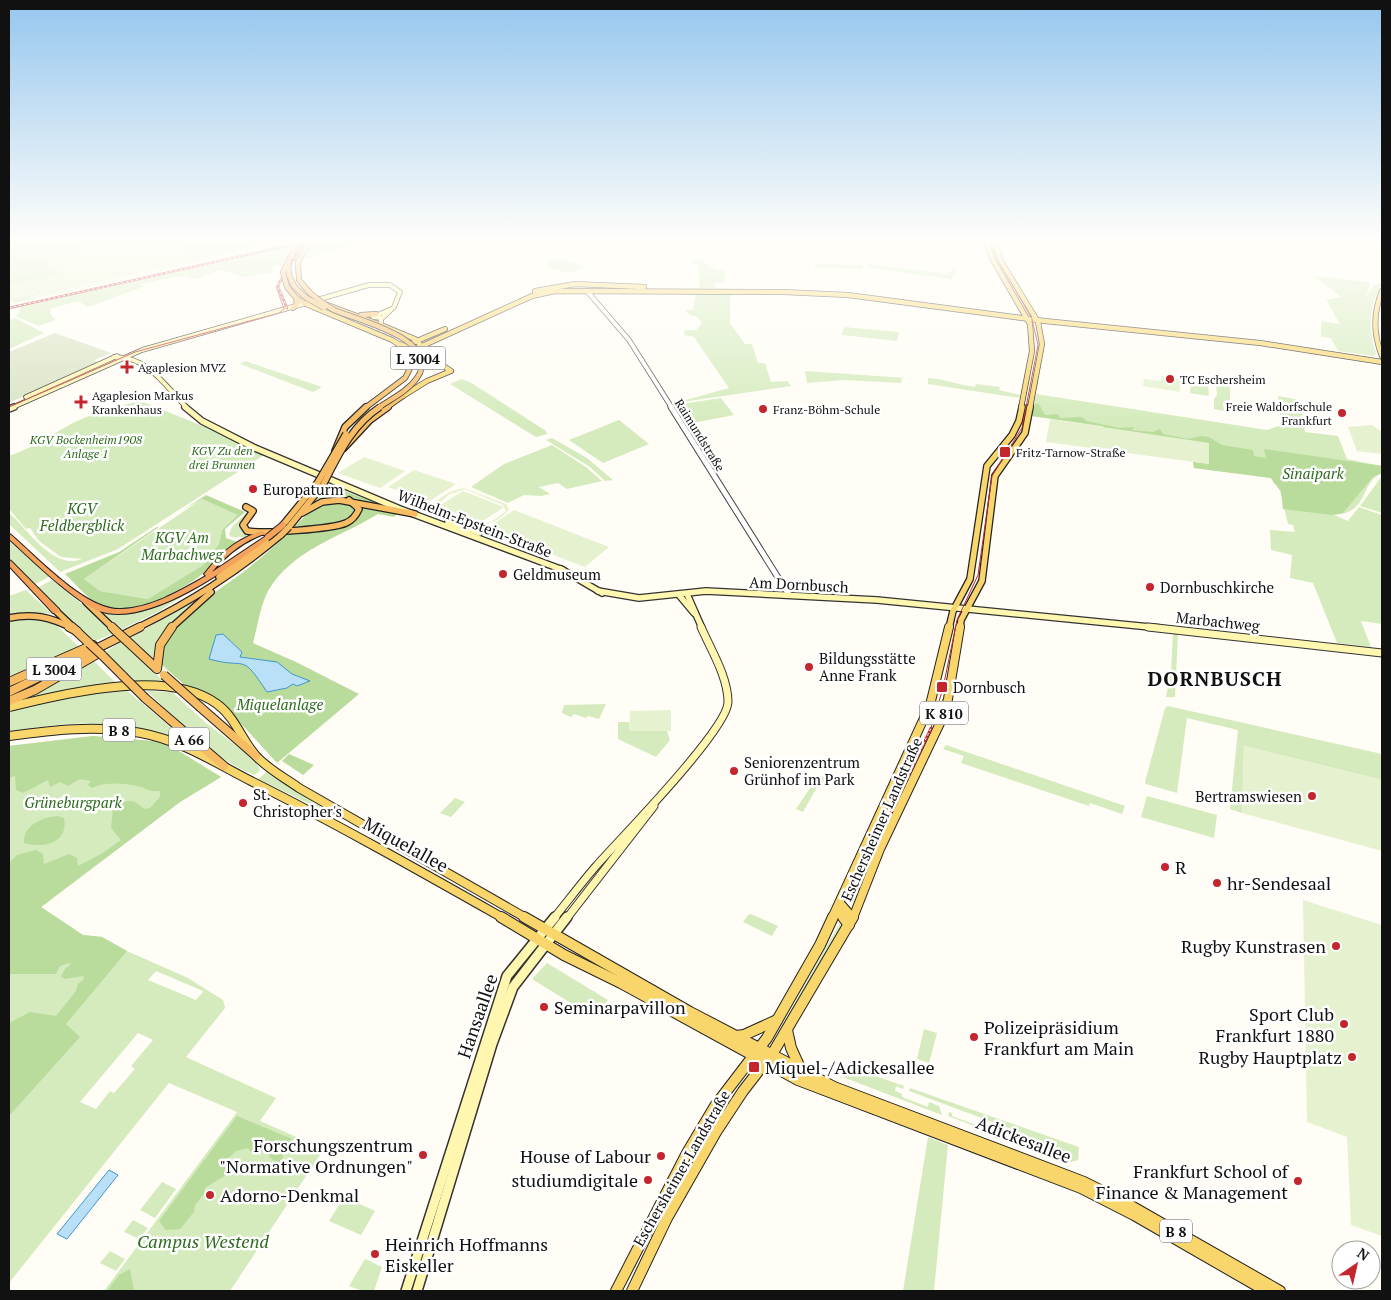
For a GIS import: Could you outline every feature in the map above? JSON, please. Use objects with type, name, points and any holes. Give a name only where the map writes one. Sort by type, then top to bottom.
[{"type":"highway","points":[[293,308],[297,304],[296,301]]},
{"type":"highway","points":[[301,301],[308,305]]},
{"type":"highway","name":"L 3004","points":[[9,692],[133,632],[229,576],[281,535],[286,526],[321,483],[334,454],[345,435],[358,419],[409,381],[417,369],[418,358],[412,348],[402,341],[333,313],[311,301]]},
{"type":"highway","name":"L 3004","points":[[286,526],[302,512],[342,451],[349,435],[362,420],[417,378],[422,369],[423,359],[417,347],[408,340],[323,304],[319,301]]},
{"type":"highway","points":[[323,304],[381,324]]},
{"type":"highway","points":[[356,314],[376,314]]},
{"type":"highway","points":[[334,454],[340,435],[352,418],[405,377],[416,359],[404,348]]},
{"type":"highway","points":[[342,451],[370,420],[404,396]]},
{"type":"highway","points":[[302,512],[323,501],[334,499],[349,500],[383,510],[416,514]]},
{"type":"highway","points":[[202,579],[228,550],[245,539],[267,536],[281,530],[328,528],[344,524],[354,518],[359,512],[357,505],[349,500]]},
{"type":"highway","points":[[246,507],[253,511],[244,522],[243,528],[247,531],[267,536]]},
{"type":"highway","points":[[86,602],[110,612],[132,611],[160,604],[286,526]]},
{"type":"highway","name":"A 66","points":[[9,536],[86,602],[157,669],[256,756]]},
{"type":"highway","name":"L 3004","points":[[9,681],[123,632],[177,604],[230,570],[267,536]]},
{"type":"highway","name":"A 66","points":[[9,562],[145,698],[185,735],[224,766]]},
{"type":"highway","points":[[157,669],[157,647],[164,637],[184,615],[229,576]]},
{"type":"highway","points":[[9,618],[30,614],[44,615],[77,631]]},
{"type":"highway","points":[[9,701],[50,682],[133,632]]},
{"type":"main road","points":[[286,310],[321,301]]},
{"type":"main road","points":[[395,301],[391,308],[376,314],[374,318],[382,318],[394,308],[398,301]]},
{"type":"main road","points":[[408,335],[439,333],[511,301]]},
{"type":"main road","points":[[404,348],[417,341],[520,301]]},
{"type":"main road","points":[[9,404],[65,379],[157,345],[293,308],[308,305],[404,348],[414,348],[423,346],[522,301]]},
{"type":"main road","points":[[893,301],[1285,345],[1369,358],[1377,356],[1382,359]]},
{"type":"main road","points":[[911,301],[1050,321],[1274,345],[1382,359]]},
{"type":"main road","name":"Eschersheimer Landstraße","points":[[616,1291],[687,1152],[715,1106],[756,1052],[843,915],[880,849],[942,719],[948,700],[961,623],[982,581],[993,487],[996,476],[1018,445],[1027,428],[1042,344],[1040,328],[1019,301]]},
{"type":"main road","name":"Eschersheimer Landstraße","points":[[632,1291],[667,1218],[716,1132],[787,1029],[843,915],[923,723],[930,705],[956,605],[970,579],[986,470],[992,458],[1012,435],[1018,421],[1032,351],[1030,317],[1022,301]]},
{"type":"main road","points":[[1378,301],[1376,307],[1375,327],[1382,359]]},
{"type":"main road","points":[[336,318],[350,321]]},
{"type":"main road","points":[[382,318],[381,324],[408,335],[417,341],[434,360]]},
{"type":"main road","points":[[1040,328],[1042,324],[1050,321]]},
{"type":"main road","points":[[1375,327],[1382,337]]},
{"type":"main road","points":[[428,343],[428,352]]},
{"type":"main road","points":[[9,408],[114,360],[157,345]]},
{"type":"main road","points":[[1274,345],[1285,345]]},
{"type":"main road","name":"Wilhelm-Epstein-Straße","points":[[127,356],[157,375],[197,418],[378,500],[532,556],[563,570]]},
{"type":"main road","points":[[404,396],[427,381],[448,374],[451,370],[426,357],[416,359]]},
{"type":"main road","points":[[114,360],[135,360]]},
{"type":"main road","points":[[65,379],[66,381],[71,381]]},
{"type":"main road","points":[[992,458],[996,461],[1005,462]]},
{"type":"main road","name":"Wilhelm-Epstein-Straße","points":[[378,500],[465,528],[533,554],[598,591],[615,598],[657,602],[680,597]]},
{"type":"main road","name":"Am Dornbusch","points":[[680,597],[719,592],[956,605]]},
{"type":"main road","points":[[688,596],[696,617]]},
{"type":"main road","points":[[680,597],[696,617]]},
{"type":"main road","name":"Marbachweg","points":[[956,605],[1382,653]]},
{"type":"main road","name":"Hansaallee","points":[[406,1291],[507,976],[549,931],[596,866],[660,797],[716,729],[727,709],[728,695],[719,665],[696,617]]},
{"type":"main road","name":"B 8","points":[[9,707],[112,688],[158,687],[184,690],[199,694],[218,704],[230,717],[256,756]]},
{"type":"main road","name":"Miquelallee","points":[[9,736],[76,728],[130,732],[172,742],[224,766],[255,784],[344,828],[541,940],[768,1059]]},
{"type":"main road","name":"Miquelallee","points":[[256,756],[299,788],[736,1036],[756,1052]]},
{"type":"main road","name":"Hansaallee","points":[[417,1291],[506,1002],[541,940]]},
{"type":"main road","points":[[736,1036],[744,1035],[777,1020]]},
{"type":"main road","points":[[787,1029],[791,1048],[801,1070]]},
{"type":"main road","name":"Adickesallee","points":[[768,1059],[801,1070],[834,1087],[1084,1182],[1126,1203],[1280,1291]]},
{"type":"main road","name":"Adickesallee","points":[[768,1059],[828,1093],[979,1148],[1081,1188],[1128,1212],[1266,1291]]},
{"type":"street","name":"Raimundstraße","points":[[596,301],[628,340],[789,596]]},
{"type":"green space","points":[[44,301],[105,301],[88,307],[78,301],[50,309],[50,314],[56,320],[39,326],[15,316],[19,314],[20,306]]},
{"type":"green space","points":[[695,301],[730,301],[730,323],[745,344],[752,344],[758,363],[765,363],[771,382],[787,381],[791,386],[675,403],[729,388],[694,337],[684,335],[685,330],[696,330],[702,323],[696,316],[691,316],[685,310],[693,310]]},
{"type":"green space","points":[[1326,301],[1374,301],[1371,314],[1371,334],[1376,353],[1374,356],[1338,351],[1331,338],[1321,337],[1321,321],[1340,324]]},
{"type":"green space","points":[[15,318],[44,333],[9,349],[9,320]]},
{"type":"green space","points":[[844,327],[899,332],[897,341],[842,335]]},
{"type":"green space","points":[[55,333],[111,353],[94,360],[97,362],[9,403],[9,352]]},
{"type":"green space","points":[[245,361],[322,387],[313,392],[240,364]]},
{"type":"green space","points":[[805,371],[921,379],[902,378],[901,383],[845,380],[807,383]]},
{"type":"green space","points":[[1161,376],[1180,379],[1180,392],[1143,386],[1144,379],[1161,381]]},
{"type":"green space","points":[[928,378],[975,387],[976,384],[1000,387],[999,390],[1020,395],[1019,398],[928,384]]},
{"type":"green space","points":[[461,379],[470,382],[546,431],[547,434],[536,437],[450,384]]},
{"type":"green space","points":[[1191,381],[1208,383],[1209,396],[1190,393]]},
{"type":"green space","points":[[1216,385],[1230,387],[1230,401],[1223,403],[1224,411],[1214,409],[1214,399],[1217,395]]},
{"type":"green space","name":"Sinaipark","points":[[1036,394],[1267,430],[1281,425],[1278,396],[1300,400],[1305,432],[1338,436],[1347,459],[1382,466],[1382,473],[1370,484],[1354,509],[1346,513],[1334,515],[1348,521],[1359,507],[1382,515],[1382,624],[1361,621],[1371,647],[1337,643],[1313,583],[1290,578],[1292,555],[1271,550],[1270,530],[1295,532],[1293,525],[1288,524],[1279,486],[1274,484],[1271,478],[1194,468],[1193,462],[1209,464],[1209,443],[1032,416]]},
{"type":"green space","points":[[721,398],[734,415],[687,424],[675,405]]},
{"type":"green space","points":[[141,401],[217,432],[264,455],[118,549],[60,572],[9,524],[9,513],[51,554],[71,561],[82,559],[61,557],[39,541],[30,528],[26,529],[9,509],[9,456],[82,419],[111,408]]},
{"type":"green space","name":"Sinaipark","points":[[1035,403],[1039,404],[1045,415],[1058,414],[1060,418],[1082,417],[1086,421],[1120,428],[1134,427],[1132,430],[1153,432],[1160,429],[1163,434],[1188,439],[1201,436],[1209,437],[1222,445],[1253,450],[1254,456],[1266,458],[1264,449],[1382,466],[1382,473],[1373,477],[1343,513],[1332,515],[1283,509],[1281,492],[1271,478],[1194,468],[1193,462],[1209,464],[1104,428],[1103,426],[1032,416]]},
{"type":"green space","points":[[1050,419],[1209,443],[1209,464],[1046,442]]},
{"type":"green space","points":[[619,420],[649,444],[603,463],[569,440]]},
{"type":"green space","points":[[1372,425],[1382,432],[1382,454],[1357,451],[1348,427]]},
{"type":"green space","points":[[552,438],[587,458],[613,480],[605,481],[590,467],[546,440]]},
{"type":"green space","points":[[552,445],[586,467],[602,481],[567,489],[558,483],[539,487],[550,494],[541,496],[524,495],[508,503],[471,487],[504,464]]},
{"type":"green space","points":[[364,457],[405,471],[380,488],[338,473]]},
{"type":"green space","points":[[414,470],[456,484],[430,501],[388,487]]},
{"type":"green space","points":[[1382,476],[1382,513],[1360,506]]},
{"type":"green space","points":[[329,485],[391,509],[343,497],[334,497],[315,502]]},
{"type":"green space","points":[[464,488],[506,504],[509,509],[498,519],[491,523],[484,525],[486,527],[484,529],[427,508],[433,507],[446,494]],"holes":[[[465,489],[503,505],[506,511],[491,522],[480,524],[436,507],[448,495]]]},
{"type":"green space","points":[[463,491],[504,507],[480,523],[439,506]]},
{"type":"green space","points":[[206,495],[245,512],[225,529],[226,538],[237,542],[205,572],[178,590],[136,608],[108,608],[92,600],[65,574],[119,552],[159,527],[84,579],[100,591],[148,599],[203,565],[219,544],[222,530],[238,515],[202,499],[183,510]]},
{"type":"green space","name":"KGV Am Marbachweg","points":[[202,499],[239,515],[222,530],[219,544],[203,565],[148,599],[100,591],[84,579]]},
{"type":"green space","points":[[326,502],[350,505],[354,511],[350,517],[336,524],[319,528],[294,527],[311,510]]},
{"type":"green space","name":"Miquelanlage","points":[[360,506],[397,514],[394,517],[378,514],[304,555],[278,577],[263,602],[253,643],[296,662],[359,694],[277,763],[223,704],[206,694],[187,687],[162,665],[158,656],[164,642],[182,619],[205,599],[248,568],[289,533],[320,531],[344,526],[359,515]],"holes":[[[224,637],[242,652],[240,657],[277,662],[292,674],[309,681],[297,686],[293,684],[287,688],[267,692],[249,667],[244,664],[219,662]]]},
{"type":"green space","points":[[249,510],[242,527],[247,532],[257,534],[248,537],[231,537],[229,534],[232,527]]},
{"type":"green space","points":[[514,510],[609,547],[585,567],[486,529]]},
{"type":"green space","points":[[9,541],[49,577],[35,584],[32,583],[9,558]]},
{"type":"green space","points":[[226,568],[158,612],[122,629],[100,611],[117,614],[134,613],[150,609],[181,595]]},
{"type":"green space","points":[[52,580],[88,609],[113,634],[95,641],[92,638],[90,639],[37,588]]},
{"type":"green space","points":[[26,590],[52,614],[30,612],[9,616],[9,596]]},
{"type":"green space","points":[[211,590],[167,631],[155,650],[153,658],[151,659],[133,643],[135,642],[130,638]]},
{"type":"green space","points":[[25,617],[53,622],[80,648],[9,676],[9,620]]},
{"type":"green space","points":[[1173,634],[1178,634],[1175,697],[1166,697],[1171,672]]},
{"type":"green space","points":[[121,642],[128,646],[168,686],[139,684],[105,652]]},
{"type":"green space","points":[[92,659],[119,686],[9,704]]},
{"type":"green space","points":[[126,690],[194,746],[181,745],[114,725],[68,724],[9,733],[9,709],[91,693]]},
{"type":"green space","points":[[147,691],[172,692],[206,723],[255,760],[260,770],[255,775],[240,769],[211,750]]},
{"type":"green space","points":[[606,704],[599,719],[588,716],[586,718],[574,714],[571,717],[562,713],[564,705]]},
{"type":"green space","name":"Bertramswiesen","points":[[1168,706],[1382,754],[1382,780],[1244,746],[1242,813],[1230,809],[1238,730],[1187,718],[1177,793],[1146,784],[1165,708]]},
{"type":"green space","points":[[671,710],[671,731],[629,731],[630,711]]},
{"type":"green space","points":[[618,722],[629,722],[629,731],[667,731],[670,740],[656,757],[618,739]]},
{"type":"green space","name":"Campus Westend","points":[[93,736],[164,742],[221,777],[180,802],[41,907],[83,935],[102,937],[127,951],[188,978],[223,1000],[225,1008],[186,1057],[276,1098],[260,1121],[324,1149],[230,1291],[104,1291],[237,1112],[169,1083],[9,1283],[9,746]],"holes":[[[156,971],[203,991],[203,992],[196,1000],[148,980]],[[138,1033],[153,1040],[131,1066],[135,1069],[114,1093],[110,1091],[96,1109],[80,1102]]]},
{"type":"green space","name":"Grüneburgpark","points":[[93,736],[164,742],[221,777],[180,802],[41,907],[83,935],[102,937],[127,951],[66,1024],[80,1037],[9,1116],[9,1023],[30,1012],[56,1016],[76,991],[78,984],[84,979],[83,976],[65,979],[61,976],[71,964],[69,963],[60,966],[56,974],[9,974],[9,863],[17,855],[36,850],[43,854],[44,864],[69,854],[77,858],[78,866],[101,854],[121,840],[111,828],[113,809],[121,803],[129,801],[136,803],[144,809],[150,808],[160,797],[160,791],[120,784],[108,784],[92,788],[88,785],[91,781],[80,779],[68,786],[60,782],[50,787],[48,780],[23,793],[16,790],[15,776],[9,778],[9,746]]},
{"type":"green space","points":[[946,745],[1125,806],[1122,814],[1090,803],[1089,806],[961,763],[964,756],[943,749]]},
{"type":"green space","name":"Bertramswiesen","points":[[1244,746],[1382,780],[1382,851],[1242,813]]},
{"type":"green space","points":[[289,754],[314,765],[303,775],[282,761]]},
{"type":"green space","points":[[268,771],[314,803],[345,821],[258,779]]},
{"type":"green space","points":[[819,775],[826,778],[820,788],[817,787],[803,812],[796,809]]},
{"type":"green space","points":[[1147,796],[1217,815],[1214,838],[1141,817]]},
{"type":"green space","points":[[455,798],[465,802],[451,817],[440,813]]},
{"type":"green space","points":[[58,816],[64,818],[63,833],[59,838],[53,842],[39,845],[24,843],[27,831],[35,823],[46,818]]},
{"type":"green space","points":[[870,848],[876,850],[857,904],[849,901]]},
{"type":"green space","name":"Sport Club Frankfurt 1880","points":[[1303,900],[1382,925],[1382,1236],[1351,1225],[1347,1137],[1307,1122]]},
{"type":"green space","points":[[751,914],[778,926],[772,936],[743,922]]},
{"type":"green space","points":[[841,921],[843,923],[777,1038],[775,1038]]},
{"type":"green space","points":[[547,963],[608,1000],[593,1017],[532,979]]},
{"type":"green space","points":[[924,1029],[937,1033],[929,1063],[917,1059]]},
{"type":"green space","points":[[844,1065],[904,1086],[903,1089],[896,1086],[895,1091],[902,1094],[902,1097],[928,1107],[929,1102],[939,1106],[942,1115],[840,1076]]},
{"type":"green space","points":[[910,1088],[1079,1147],[1078,1160],[1071,1162],[948,1116],[949,1112],[952,1113],[952,1116],[1024,1143],[1025,1134],[909,1091]]},
{"type":"green space","points":[[237,1116],[292,1139],[283,1152],[282,1163],[278,1165],[269,1156],[267,1151],[252,1154],[248,1148],[236,1151],[224,1162],[230,1169],[229,1173],[205,1188],[204,1194],[195,1205],[194,1212],[180,1229],[166,1230],[159,1221]]},
{"type":"green space","points":[[928,1137],[948,1145],[934,1291],[903,1291]]},
{"type":"green space","points":[[162,1182],[176,1189],[155,1218],[140,1210]]},
{"type":"green space","points":[[344,1197],[375,1211],[361,1235],[329,1221]]},
{"type":"green space","points":[[133,1220],[148,1228],[139,1239],[124,1232]]},
{"type":"green space","points":[[110,1251],[125,1259],[116,1271],[100,1263]]},
{"type":"green space","points":[[365,1259],[382,1267],[374,1291],[362,1291],[349,1286]]},
{"type":"green space","points":[[130,1269],[134,1291],[107,1291],[119,1275]]},
{"type":"water","points":[[223,634],[242,652],[240,657],[277,662],[292,674],[310,681],[297,686],[293,684],[287,688],[267,692],[247,666],[209,659],[216,635]]},
{"type":"water","points":[[109,1170],[118,1175],[67,1239],[57,1234]]},
{"type":"tunnel","points":[[350,321],[366,324],[393,335]]},
{"type":"tunnel","points":[[418,341],[439,334]]},
{"type":"tram line","points":[[9,407],[135,352],[279,313],[284,309],[281,301]]},
{"type":"tram line","points":[[931,728],[943,688],[957,620],[978,575],[992,476],[1022,428],[1038,345],[1032,319],[1021,301]]},
{"type":"railway","points":[[9,308],[42,301]]},
{"type":"railway","points":[[284,301],[287,308]]},
{"type":"railway","points":[[876,844],[931,728]]},
{"type":"place","name":"Agaplesion MVZ","points":[[127,367]]},
{"type":"place","name":"TC Eschersheim","points":[[1170,379]]},
{"type":"place","name":"Agaplesion Markus Krankenhaus","points":[[81,402]]},
{"type":"place","name":"Franz-Böhm-Schule","points":[[763,409]]},
{"type":"place","name":"Freie Waldorfschule Frankfurt","points":[[1342,413]]},
{"type":"place","name":"Fritz-Tarnow-Straße","points":[[1005,452]]},
{"type":"place","name":"Europaturm","points":[[253,489]]},
{"type":"place","name":"Geldmuseum","points":[[503,574]]},
{"type":"place","name":"Dornbuschkirche","points":[[1150,587]]},
{"type":"place","name":"Bildungsstätte Anne Frank","points":[[809,667]]},
{"type":"place","name":"Dornbusch","points":[[942,687]]},
{"type":"place","name":"Seniorenzentrum Grünhof im Park","points":[[734,771]]},
{"type":"place","name":"Bertramswiesen","points":[[1312,796]]},
{"type":"place","name":"St. Christopher's","points":[[243,803]]},
{"type":"place","name":"R","points":[[1165,867]]},
{"type":"place","name":"hr-Sendesaal","points":[[1217,883]]},
{"type":"place","name":"Rugby Kunstrasen","points":[[1336,946]]},
{"type":"place","name":"Seminarpavillon","points":[[544,1007]]},
{"type":"place","name":"Sport Club Frankfurt 1880","points":[[1344,1024]]},
{"type":"place","name":"Polizeipräsidium Frankfurt am Main","points":[[974,1037]]},
{"type":"place","name":"Rugby Hauptplatz","points":[[1352,1057]]},
{"type":"place","name":"Miquel-/Adickesallee","points":[[754,1067]]},
{"type":"place","name":"Forschungszentrum \"Normative Ordnungen\"","points":[[423,1155]]},
{"type":"place","name":"House of Labour","points":[[661,1156]]},
{"type":"place","name":"studiumdigitale","points":[[648,1180]]},
{"type":"place","name":"Frankfurt School of Finance & Management","points":[[1298,1181]]},
{"type":"place","name":"Adorno-Denkmal","points":[[210,1195]]},
{"type":"place","name":"Heinrich Hoffmanns Eiskeller","points":[[375,1254]]},
{"type":"district","name":"DORNBUSCH","points":[[1215,678]]},
{"type":"park label","name":"KGV Bockenheim1908 Anlage 1","points":[[86,446]]},
{"type":"park label","name":"KGV Zu den drei Brunnen","points":[[222,457]]},
{"type":"park label","name":"KGV Feldbergblick","points":[[82,516]]}]
